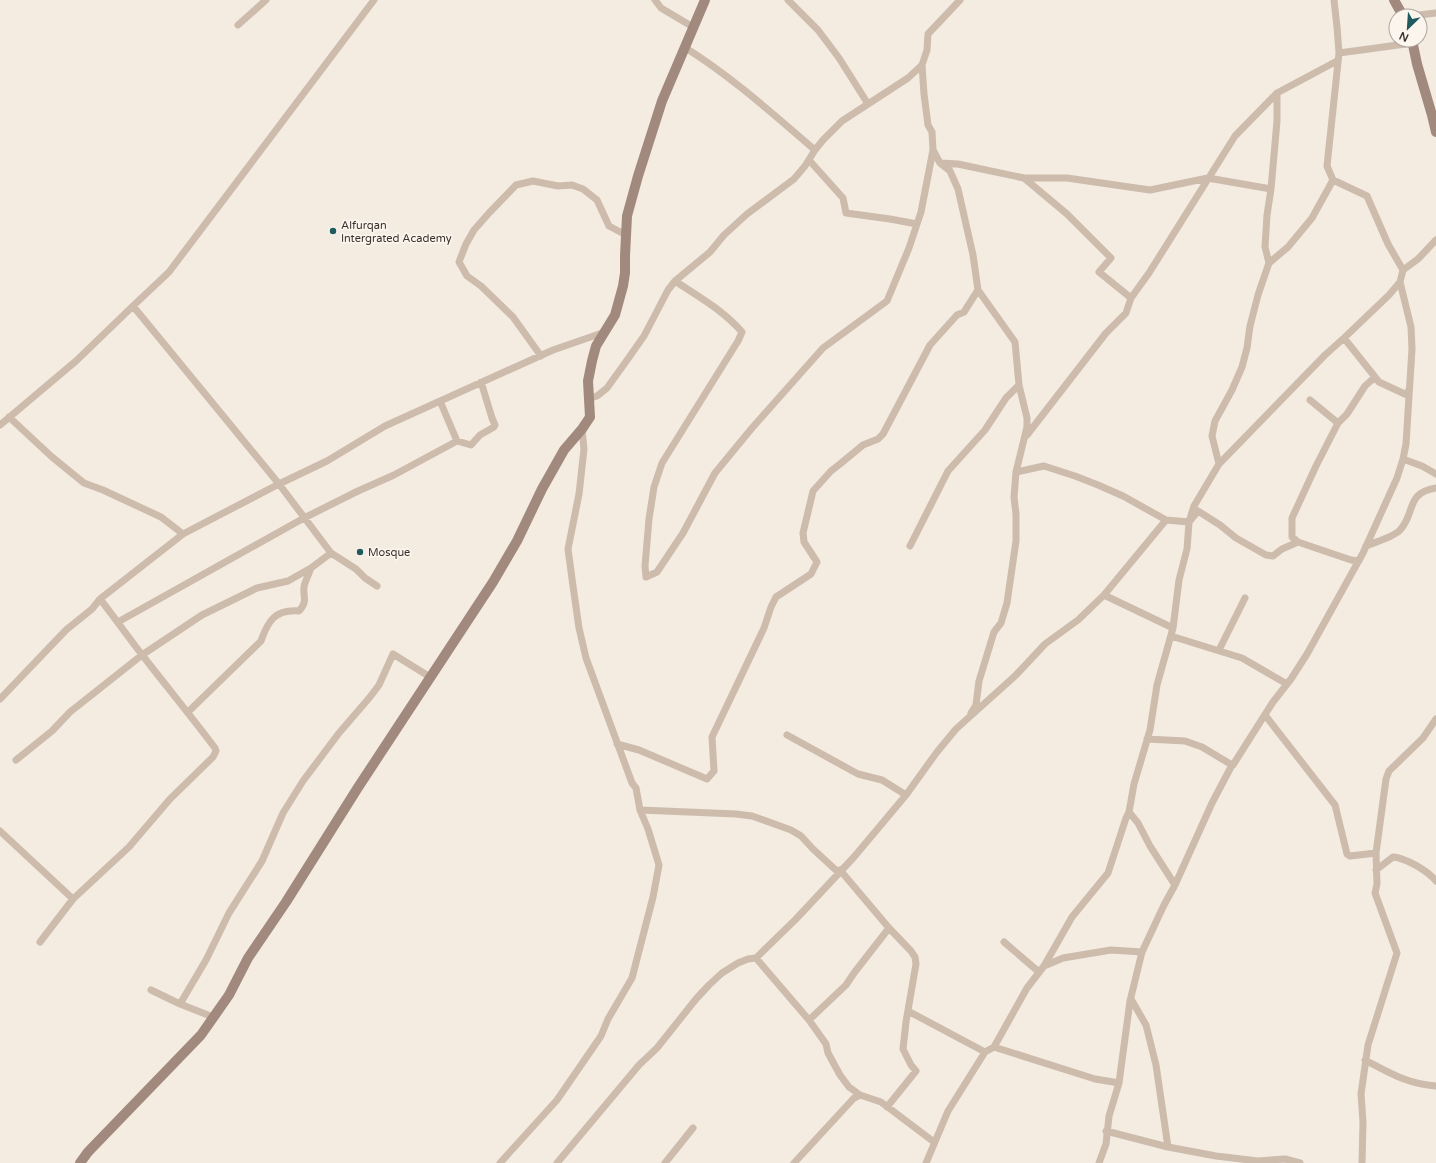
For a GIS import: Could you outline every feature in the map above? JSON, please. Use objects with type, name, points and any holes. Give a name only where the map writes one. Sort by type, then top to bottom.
[{"type":"street","points":[[238,25],[266,0]]},
{"type":"street","points":[[0,425],[76,361],[169,272],[374,0]]},
{"type":"street","points":[[655,0],[661,8],[693,27]]},
{"type":"street","points":[[80,1163],[88,1152],[201,1035],[214,1017],[248,958],[286,902],[361,782],[492,582],[510,553],[542,489],[564,450],[590,417],[588,381],[592,361],[596,346],[615,315],[623,286],[625,273],[627,216],[662,101],[705,0]]},
{"type":"street","points":[[788,0],[818,30],[839,58],[868,104]]},
{"type":"street","points":[[675,282],[715,307],[731,319],[742,332],[738,341],[662,463],[654,487],[648,520],[645,566],[646,578],[657,572],[683,533],[715,473],[752,428],[823,348],[887,301],[909,248],[924,202],[924,192],[933,150],[932,132],[928,125],[922,65],[927,50],[928,34],[960,0]]},
{"type":"street","points":[[1334,0],[1339,53],[1328,166],[1333,180],[1367,196],[1388,244],[1404,270]]},
{"type":"street","points":[[1339,53],[1388,45]]},
{"type":"street","points":[[684,47],[701,57],[740,87],[815,150]]},
{"type":"street","points":[[1414,48],[1436,132]]},
{"type":"street","points":[[1024,439],[1106,333],[1126,313],[1131,298],[1149,273],[1235,136],[1277,93],[1338,61]]},
{"type":"street","points":[[588,399],[597,396],[607,388],[644,336],[668,290],[675,282],[710,252],[724,235],[746,214],[794,179],[815,150],[842,121],[908,78],[922,65]]},
{"type":"street","points":[[1269,263],[1265,247],[1266,215],[1271,189],[1277,122],[1277,93]]},
{"type":"street","points":[[933,150],[940,163],[950,170],[958,189],[973,255],[978,290],[1015,342],[1019,385],[1027,418],[1027,427],[1016,472],[1014,498],[1016,514],[1016,541],[1007,603],[1001,623],[994,632],[978,681],[976,705],[969,717]]},
{"type":"street","points":[[809,160],[843,198],[846,213],[917,224]]},
{"type":"street","points":[[940,163],[958,164],[1024,178],[1066,178],[1150,190],[1208,178],[1271,189]]},
{"type":"street","points":[[1024,178],[1067,214],[1111,258],[1099,272],[1131,298]]},
{"type":"street","points":[[1219,464],[1212,436],[1215,421],[1232,390],[1242,367],[1258,295],[1269,263],[1288,247],[1312,218],[1333,180]]},
{"type":"street","points":[[541,356],[513,317],[482,286],[467,276],[459,262],[466,244],[474,230],[516,185],[533,181],[558,186],[572,185],[583,189],[597,200],[609,226],[626,235]]},
{"type":"street","points":[[926,1163],[948,1111],[985,1052],[994,1047],[1026,988],[1044,966],[1072,917],[1108,872],[1129,812],[1134,784],[1150,730],[1156,685],[1171,636],[1179,580],[1187,549],[1190,522],[1194,506],[1219,464],[1325,355],[1376,309],[1400,282],[1404,270],[1418,259],[1436,240]]},
{"type":"street","points":[[1376,377],[1365,386],[1347,414],[1338,423],[1292,518],[1292,536],[1298,542],[1351,560],[1359,561],[1390,494],[1403,459],[1412,349],[1411,327],[1400,282]]},
{"type":"street","points":[[617,744],[639,750],[707,779],[714,770],[712,737],[764,628],[771,606],[776,597],[810,574],[817,562],[804,542],[803,533],[813,491],[831,471],[863,445],[878,439],[883,434],[930,345],[956,315],[964,312],[978,290]]},
{"type":"street","points":[[134,306],[279,484],[331,553],[356,569],[365,578],[377,586]]},
{"type":"street","points":[[0,699],[66,630],[92,609],[100,599],[183,534],[327,461],[385,426],[553,350],[605,332]]},
{"type":"street","points":[[1344,338],[1379,382],[1407,395],[1410,388]]},
{"type":"street","points":[[118,622],[304,518],[394,475],[457,441],[471,444],[480,435],[494,427],[495,424],[481,382]]},
{"type":"street","points":[[910,546],[948,471],[985,430],[1006,398],[1019,385]]},
{"type":"street","points":[[1310,400],[1338,423]]},
{"type":"street","points":[[440,401],[457,441]]},
{"type":"street","points":[[9,417],[84,484],[103,490],[161,517],[183,534]]},
{"type":"street","points":[[500,1163],[557,1100],[601,1036],[608,1019],[632,978],[653,897],[659,865],[648,829],[640,810],[636,788],[632,783],[617,744],[586,658],[579,628],[568,548],[579,494],[584,449],[582,429]]},
{"type":"street","points":[[1403,459],[1422,466],[1436,474]]},
{"type":"street","points":[[1016,472],[1044,466],[1076,476],[1123,496],[1166,520],[1190,522]]},
{"type":"street","points":[[1366,546],[1398,532],[1404,525],[1414,500],[1422,492],[1436,488]]},
{"type":"street","points":[[1190,522],[1198,511],[1220,525],[1236,538],[1266,555],[1273,556],[1290,545],[1298,542]]},
{"type":"street","points":[[561,1161],[639,1065],[657,1048],[696,998],[722,973],[748,958],[756,958],[796,919],[840,872],[906,795],[956,728],[1016,675],[1045,644],[1078,620],[1104,595],[1166,520]]},
{"type":"street","points":[[16,760],[52,730],[67,715],[142,655],[202,615],[257,588],[288,581],[311,568],[331,553]]},
{"type":"street","points":[[1099,1163],[1106,1144],[1106,1131],[1109,1116],[1119,1084],[1131,999],[1142,952],[1175,885],[1212,803],[1232,765],[1265,714],[1307,654],[1363,553]]},
{"type":"street","points":[[188,712],[261,641],[267,625],[278,614],[289,610],[299,611],[303,607],[305,600],[304,587],[311,568]]},
{"type":"street","points":[[1104,595],[1172,628]]},
{"type":"street","points":[[1219,650],[1245,598]]},
{"type":"street","points":[[40,942],[73,899],[129,847],[170,799],[213,757],[216,751],[188,712],[142,655],[100,599]]},
{"type":"street","points":[[1171,636],[1242,658],[1287,684]]},
{"type":"street","points":[[180,1004],[206,960],[229,913],[262,861],[283,813],[303,780],[339,732],[379,685],[393,654],[430,677]]},
{"type":"street","points":[[1265,714],[1335,805],[1347,854],[1350,856],[1376,853]]},
{"type":"street","points":[[1362,1163],[1363,1122],[1361,1094],[1365,1060],[1368,1045],[1397,953],[1376,893],[1376,853],[1387,774],[1423,738],[1436,719]]},
{"type":"street","points":[[787,736],[858,774],[882,780],[906,795]]},
{"type":"street","points":[[1147,739],[1185,741],[1202,747],[1232,765]]},
{"type":"street","points":[[640,810],[752,816],[792,830],[801,836],[813,849],[840,872],[911,951],[915,957],[916,964],[903,1049],[916,1072],[887,1107]]},
{"type":"street","points":[[1129,812],[1138,823],[1150,846],[1175,885]]},
{"type":"street","points":[[0,831],[73,899]]},
{"type":"street","points":[[1376,870],[1393,857],[1402,858],[1422,869],[1436,881]]},
{"type":"street","points":[[810,1020],[846,985],[889,928]]},
{"type":"street","points":[[1004,942],[1039,972]]},
{"type":"street","points":[[1044,966],[1064,958],[1111,950],[1142,952]]},
{"type":"street","points":[[756,958],[810,1020],[826,1044],[828,1053],[840,1075],[849,1087],[860,1095],[881,1102],[934,1142]]},
{"type":"street","points":[[151,990],[180,1004],[214,1017]]},
{"type":"street","points":[[1131,999],[1146,1025],[1156,1065],[1168,1146]]},
{"type":"street","points":[[908,1011],[985,1052]]},
{"type":"street","points":[[994,1047],[1095,1079],[1119,1084]]},
{"type":"street","points":[[1365,1060],[1407,1081],[1436,1086]]},
{"type":"street","points":[[794,1163],[854,1098],[860,1095]]},
{"type":"street","points":[[665,1163],[693,1128]]},
{"type":"street","points":[[1106,1131],[1216,1156],[1257,1162],[1285,1159],[1300,1163]]},
{"type":"place","name":"Alfurqan Intergrated Academy","points":[[333,231]]},
{"type":"place","name":"Mosque","points":[[360,552]]}]
